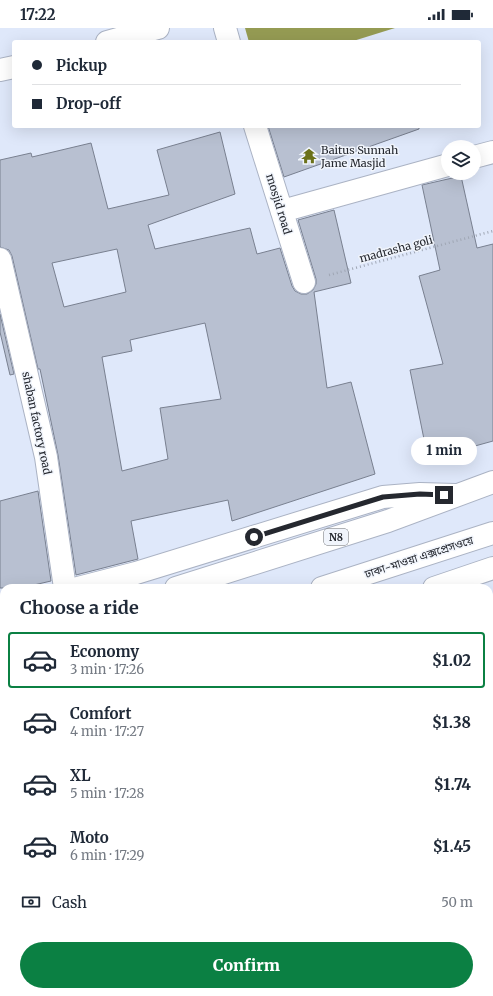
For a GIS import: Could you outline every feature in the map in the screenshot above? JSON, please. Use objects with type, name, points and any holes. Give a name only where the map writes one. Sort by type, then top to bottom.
[{"type":"main road","points":[[114,40],[158,28]]},
{"type":"main road","points":[[225,28],[228,40]]},
{"type":"main road","points":[[0,70],[12,67]]},
{"type":"main road","name":"mosjid road","points":[[256,128],[304,282]]},
{"type":"main road","points":[[481,156],[493,152]]},
{"type":"main road","points":[[282,211],[441,167]]},
{"type":"main road","name":"shaban factory road","points":[[0,259],[46,457],[65,584]]},
{"type":"main road","name":"N8","points":[[189,584],[388,521],[493,482]]},
{"type":"main road","points":[[93,584],[136,573],[383,497],[420,494],[455,495]]},
{"type":"main road","name":"ঢাকা-মাওয়া এক্সপ্রেসওয়ে","points":[[334,584],[493,533]]},
{"type":"main road","points":[[446,584],[493,568]]},
{"type":"path","name":"madrasha goli","points":[[304,282],[493,231]]},
{"type":"shaded area","points":[[245,28],[395,28],[356,40],[248,40]]},
{"type":"building","name":"Baitus Sunnah Jame Masjid","points":[[269,128],[419,128],[419,129],[284,177]]},
{"type":"building","points":[[220,132],[235,194],[148,225],[155,249],[250,228],[257,254],[280,248],[292,286],[295,291],[301,294],[307,294],[313,290],[316,284],[316,279],[298,220],[334,210],[351,283],[314,292],[327,388],[351,382],[375,474],[232,521],[228,500],[131,521],[138,559],[76,575],[58,455],[40,369],[38,369],[12,256],[9,250],[0,247],[0,160],[31,153],[32,157],[91,143],[108,209],[169,195],[157,150]],"holes":[[[117,249],[126,292],[64,307],[52,263]],[[205,323],[221,399],[160,408],[168,459],[122,471],[102,357],[132,351],[130,340]]]},
{"type":"building","points":[[444,180],[462,180],[477,248],[493,244],[493,441],[428,459],[410,370],[443,364],[419,276],[440,270],[422,185]]},
{"type":"building","points":[[0,314],[14,374],[10,375],[0,332]]},
{"type":"building","points":[[38,491],[51,581],[38,584],[0,584],[0,501]]},
{"type":"place","name":"Baitus Sunnah Jame Masjid","points":[[309,156]]},
{"type":"route","points":[[254,537],[383,497],[420,494],[444,495]]}]
